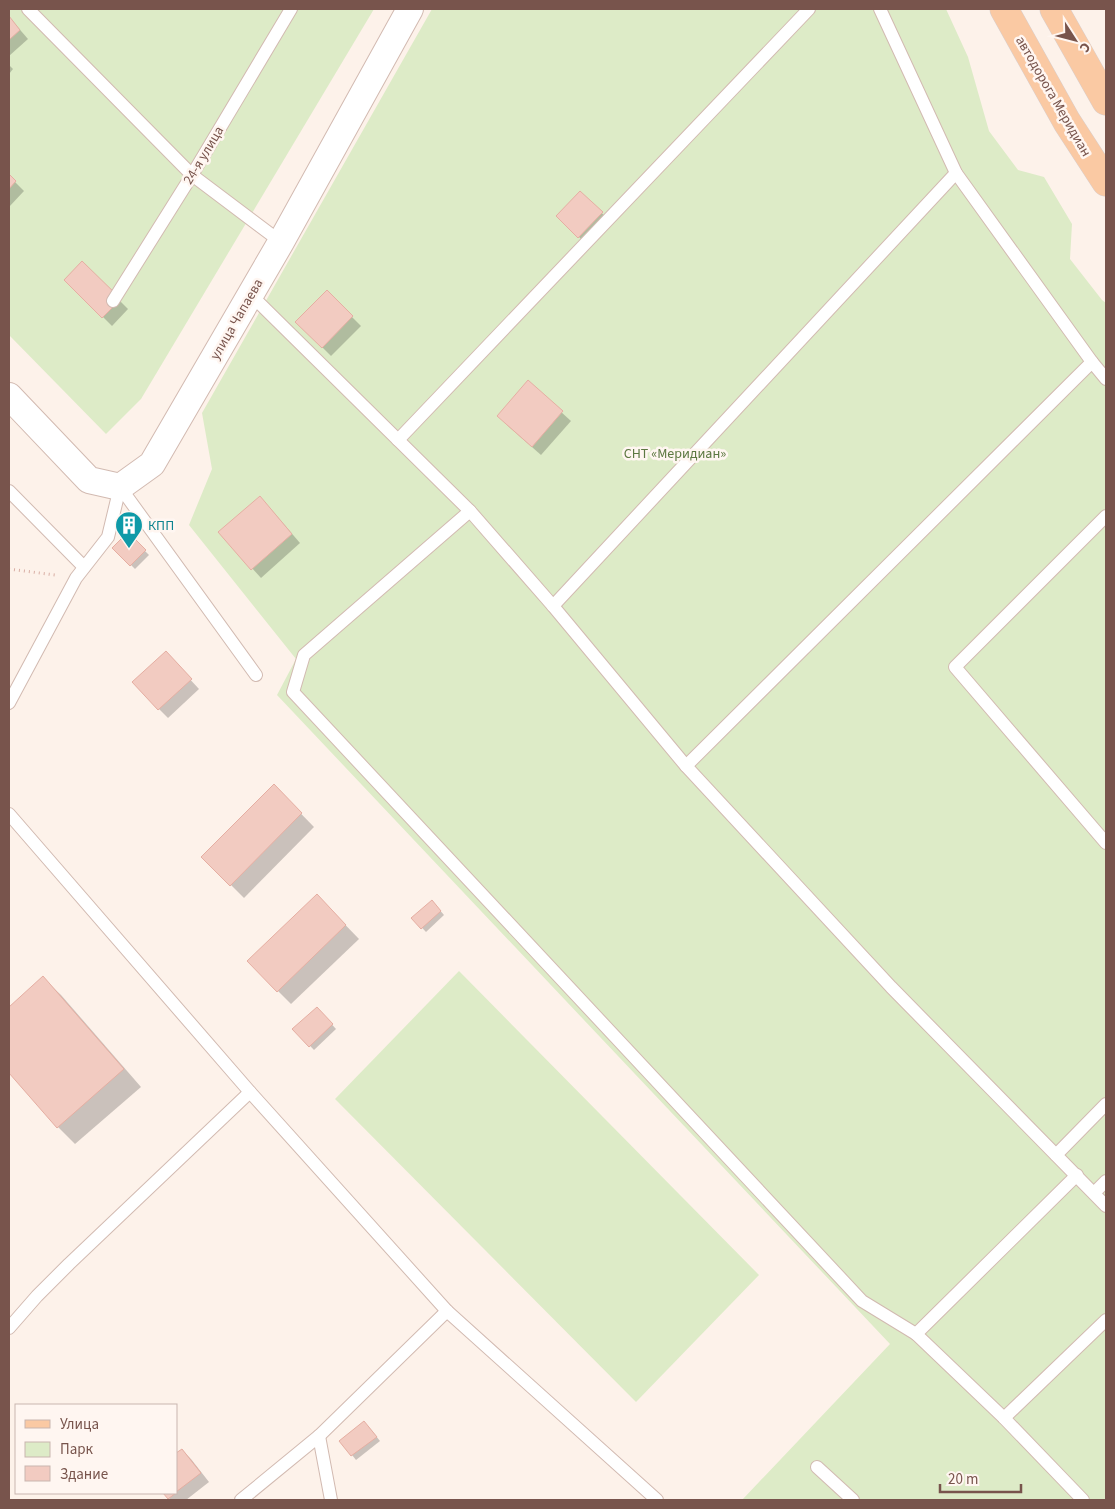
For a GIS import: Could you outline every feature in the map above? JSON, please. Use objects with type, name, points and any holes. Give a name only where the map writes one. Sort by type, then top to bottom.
[{"type":"main road","name":"автодорога Меридиан","points":[[1004,9],[1067,122],[1106,182]]},
{"type":"main road","points":[[1054,9],[1105,97]]},
{"type":"street","name":"улица Чапаева","points":[[120,488],[152,464],[280,242],[410,9]]},
{"type":"street","points":[[9,396],[89,480],[120,488]]},
{"type":"lane","name":"24-я улица","points":[[113,301],[192,175],[291,9]]},
{"type":"lane","points":[[398,440],[809,9]]},
{"type":"lane","points":[[880,9],[956,173],[1106,379]]},
{"type":"lane","points":[[33,11],[192,175],[280,242]]},
{"type":"lane","points":[[553,606],[956,173]]},
{"type":"lane","points":[[250,294],[470,511],[553,606],[686,766],[891,987],[1106,1206]]},
{"type":"lane","points":[[686,766],[1092,362]]},
{"type":"lane","points":[[9,703],[80,572],[108,537],[120,488]]},
{"type":"lane","points":[[120,488],[256,675]]},
{"type":"lane","points":[[9,491],[80,572]]},
{"type":"lane","points":[[470,511],[304,655],[293,692],[862,1301],[916,1334],[1004,1418],[1084,1500]]},
{"type":"lane","points":[[1106,516],[955,667],[1106,843]]},
{"type":"lane","points":[[9,814],[250,1092],[446,1311],[657,1500]]},
{"type":"lane","points":[[9,1328],[69,1264],[250,1092]]},
{"type":"lane","points":[[1056,1155],[1106,1104]]},
{"type":"lane","points":[[916,1334],[1077,1175]]},
{"type":"lane","points":[[1094,1193],[1106,1181]]},
{"type":"lane","points":[[241,1500],[319,1436],[446,1311]]},
{"type":"lane","points":[[1004,1418],[1106,1320]]},
{"type":"lane","points":[[319,1436],[331,1500]]},
{"type":"lane","points":[[817,1467],[853,1500]]},
{"type":"path","points":[[9,569],[80,572]]},
{"type":"green space","points":[[9,9],[374,9],[141,399],[106,434],[9,335]]},
{"type":"green space","name":"СНТ «Меридиан»","points":[[432,9],[946,9],[968,57],[989,131],[1018,170],[1044,177],[1072,224],[1070,259],[1106,303],[1106,1500],[742,1500],[890,1344],[277,695],[296,659],[189,525],[212,469],[202,413]]},
{"type":"green space","points":[[459,971],[759,1275],[636,1402],[335,1099]]},
{"type":"building","points":[[9,16],[20,30],[9,40]]},
{"type":"building","points":[[9,174],[16,181],[9,189]]},
{"type":"building","points":[[580,191],[603,212],[578,238],[556,216]]},
{"type":"building","points":[[82,261],[121,299],[102,318],[64,280]]},
{"type":"building","points":[[327,290],[353,316],[322,348],[295,322]]},
{"type":"building","points":[[528,380],[563,411],[532,447],[497,416]]},
{"type":"building","points":[[260,496],[292,534],[251,570],[218,532]]},
{"type":"building","name":"КПП","points":[[128,532],[146,550],[130,566],[112,548]]},
{"type":"building","points":[[166,651],[192,679],[158,710],[132,682]]},
{"type":"building","points":[[274,784],[302,813],[230,886],[201,857]]},
{"type":"building","points":[[317,894],[346,925],[277,992],[247,961]]},
{"type":"building","points":[[432,900],[441,911],[421,929],[411,918]]},
{"type":"building","points":[[43,976],[124,1069],[57,1128],[9,1073],[9,1007]]},
{"type":"building","points":[[317,1007],[333,1024],[309,1047],[292,1029]]},
{"type":"building","points":[[364,1421],[377,1437],[351,1456],[339,1441]]},
{"type":"building","points":[[182,1449],[201,1473],[178,1490],[178,1452]]},
{"type":"building","points":[[164,1494],[175,1494],[168,1499]]},
{"type":"place","name":"КПП","points":[[129,549]]}]
